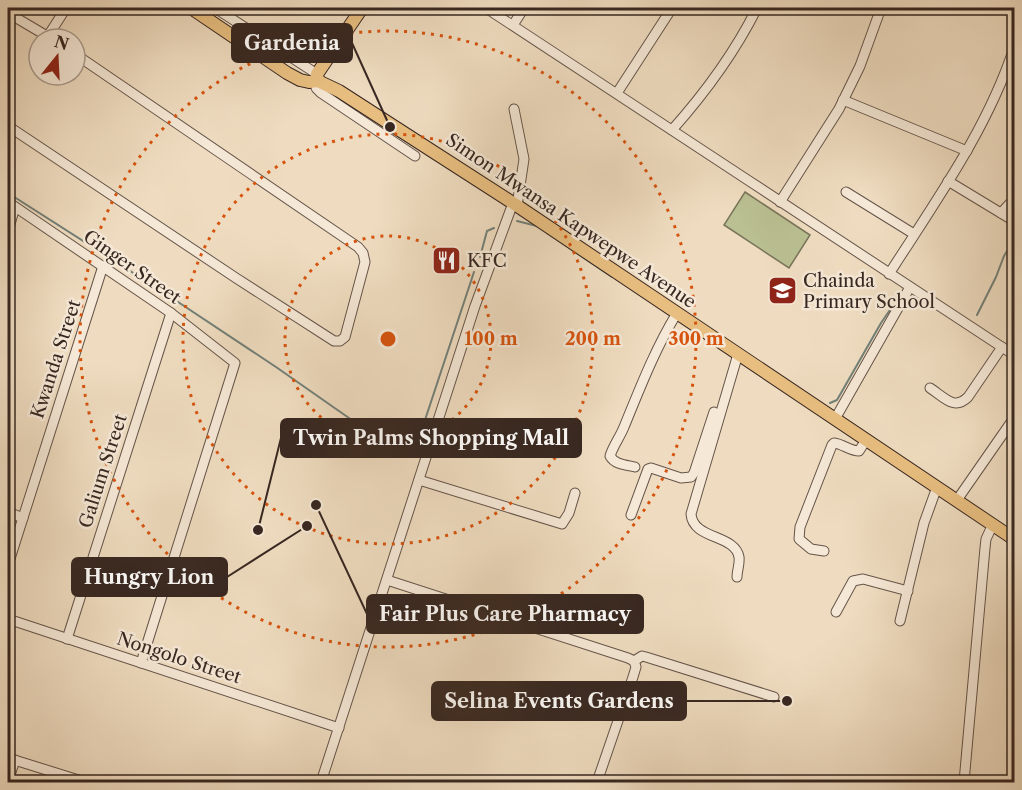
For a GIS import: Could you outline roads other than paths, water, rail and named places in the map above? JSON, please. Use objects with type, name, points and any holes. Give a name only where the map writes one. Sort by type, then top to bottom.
[{"type":"main road","name":"Simon Mwansa Kapwepwe Avenue","points":[[191,8],[287,73],[309,82],[317,78],[515,204],[1014,537]]},
{"type":"main road","points":[[317,78],[362,8]]},
{"type":"street","points":[[56,27],[66,8]]},
{"type":"street","points":[[215,8],[317,78],[316,88],[321,93],[415,156]]},
{"type":"street","points":[[486,8],[1014,355]]},
{"type":"street","points":[[513,26],[524,8]]},
{"type":"street","points":[[672,130],[691,109],[727,60],[757,8]]},
{"type":"street","points":[[780,202],[839,109],[860,66],[881,8]]},
{"type":"street","points":[[617,93],[670,11]]},
{"type":"street","points":[[8,13],[32,27]]},
{"type":"street","points":[[890,274],[978,133],[1014,48]]},
{"type":"street","points":[[8,126],[334,341],[340,341],[345,337],[365,262],[363,253],[358,247],[87,62]]},
{"type":"street","points":[[843,100],[967,151]]},
{"type":"street","points":[[321,783],[476,306],[515,204],[524,159],[514,109]]},
{"type":"street","points":[[948,181],[1014,221]]},
{"type":"street","points":[[846,192],[914,234]]},
{"type":"street","points":[[1001,213],[1014,199]]},
{"type":"street","points":[[8,231],[11,205]]},
{"type":"street","name":"Ginger Street","points":[[11,205],[171,313],[235,363],[141,663]]},
{"type":"street","name":"Kwanda Street","points":[[8,565],[103,266]]},
{"type":"street","points":[[836,419],[910,287]]},
{"type":"street","name":"Galium Street","points":[[67,639],[171,313]]},
{"type":"street","points":[[635,467],[617,463],[610,456],[620,438],[656,350],[677,313]]},
{"type":"street","points":[[930,387],[950,401],[957,404],[962,403],[1002,347]]},
{"type":"street","points":[[737,577],[739,557],[736,550],[696,527],[691,521],[691,514],[738,354]]},
{"type":"street","points":[[631,515],[648,469],[681,478],[691,477],[694,473],[726,379],[733,369]]},
{"type":"street","points":[[957,500],[1014,418]]},
{"type":"street","points":[[824,551],[811,549],[799,539],[800,527],[832,445],[839,444],[859,451],[866,440]]},
{"type":"street","points":[[418,480],[562,524],[569,513],[575,493]]},
{"type":"street","points":[[900,621],[924,523],[937,487]]},
{"type":"street","points":[[8,512],[23,518]]},
{"type":"street","points":[[964,783],[986,539],[993,524]]},
{"type":"street","points":[[837,612],[850,584],[857,579],[908,591]]},
{"type":"street","points":[[387,580],[634,661],[636,667],[633,677],[597,783]]},
{"type":"street","name":"Nongolo Street","points":[[8,619],[339,728]]},
{"type":"street","points":[[634,661],[646,657],[774,698]]},
{"type":"street","points":[[8,781],[11,759],[85,783]]},
{"type":"waterway","points":[[8,193],[160,290],[369,432],[379,428],[412,431],[423,426],[474,272]]},
{"type":"waterway","points":[[517,221],[537,226]]},
{"type":"waterway","points":[[480,257],[487,231],[494,228]]},
{"type":"waterway","points":[[547,233],[612,277]]},
{"type":"waterway","points":[[977,315],[1004,256],[1014,240]]},
{"type":"waterway","points":[[906,303],[919,299],[938,310]]},
{"type":"waterway","points":[[830,403],[837,400],[894,304]]},
{"type":"place","name":"Gardenia","points":[[390,127]]},
{"type":"place","name":"KFC","points":[[446,261]]},
{"type":"place","name":"Chainda Primary School","points":[[782,291]]},
{"type":"place","name":"Fair Plus Care Pharmacy","points":[[316,505]]},
{"type":"place","name":"Hungry Lion","points":[[307,526]]},
{"type":"place","name":"Twin Palms Shopping Mall","points":[[258,530]]},
{"type":"place","name":"Selina Events Gardens","points":[[787,701]]}]
